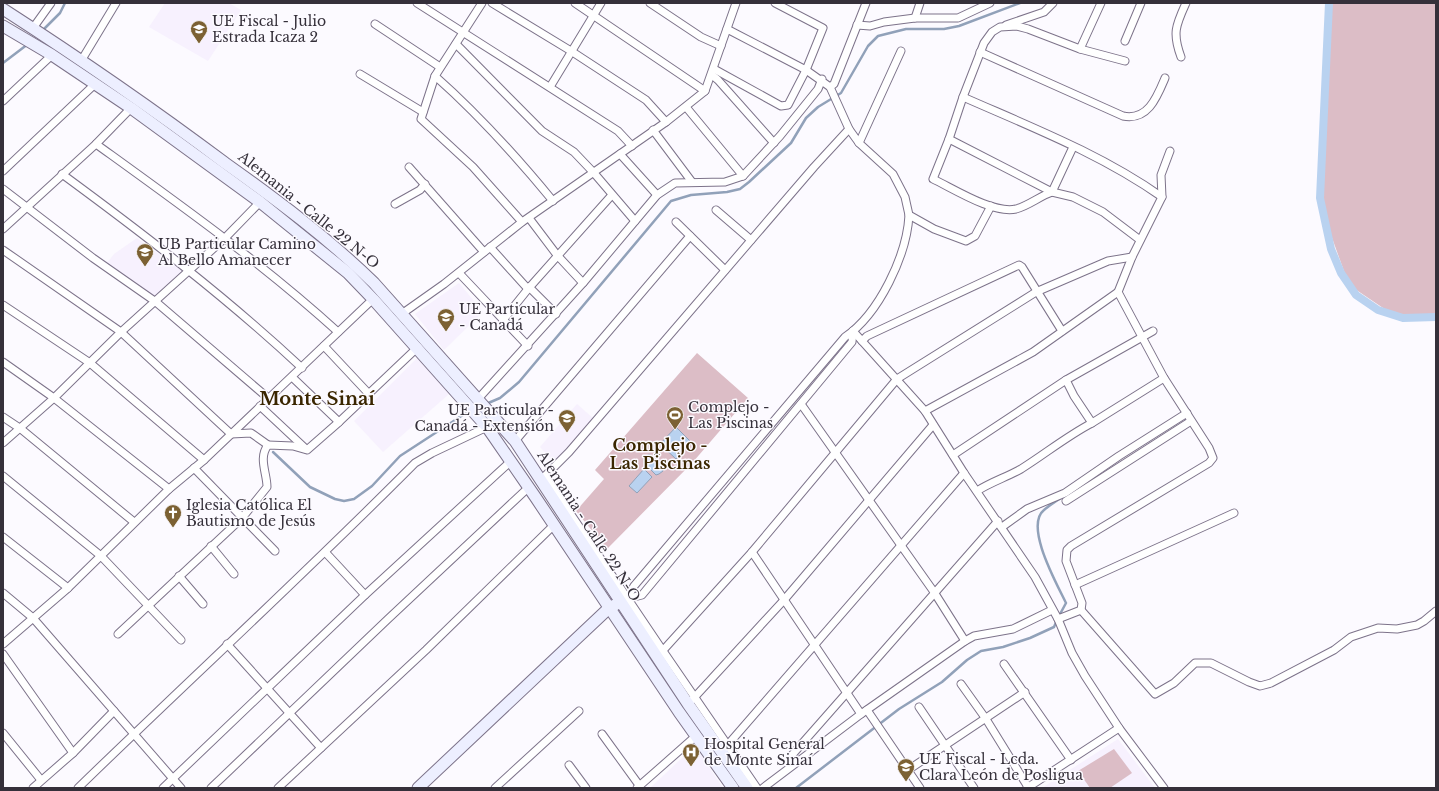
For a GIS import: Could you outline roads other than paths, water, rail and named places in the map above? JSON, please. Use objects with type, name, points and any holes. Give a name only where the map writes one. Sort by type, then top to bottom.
[{"type":"street","points":[[37,31],[51,3]]},
{"type":"street","points":[[81,61],[116,3]]},
{"type":"street","points":[[417,3],[618,131],[632,146]]},
{"type":"street","points":[[482,3],[435,76],[421,118],[473,167],[522,222]]},
{"type":"street","points":[[492,3],[571,51],[646,100],[666,122]]},
{"type":"street","points":[[575,3],[594,14],[705,91]]},
{"type":"street","points":[[550,87],[601,3]]},
{"type":"street","points":[[650,3],[701,37],[721,46]]},
{"type":"street","points":[[713,72],[784,106],[792,100],[823,28],[775,3]]},
{"type":"street","points":[[830,87],[834,84],[866,3]]},
{"type":"street","points":[[915,18],[920,3]]},
{"type":"street","points":[[974,3],[974,11]]},
{"type":"street","points":[[857,25],[870,26],[884,22],[915,18],[958,18],[990,3]]},
{"type":"street","points":[[1053,3],[1044,12],[1000,27],[987,38],[980,52],[933,179],[991,206],[1008,211],[1018,209],[1038,197],[1052,192],[1073,147]]},
{"type":"street","points":[[1080,49],[1101,3]]},
{"type":"street","points":[[1125,42],[1142,3]]},
{"type":"street","points":[[1181,57],[1176,45],[1175,32],[1186,3]]},
{"type":"street","points":[[403,314],[459,273],[522,222],[666,122],[705,91],[713,72],[734,4]]},
{"type":"street","name":"Alemania - Calle 22 N-O","points":[[3,9],[124,89],[308,225],[354,263],[403,314],[515,441],[543,479],[724,749],[747,788]]},
{"type":"street","points":[[375,24],[440,67]]},
{"type":"street","name":"Alemania - Calle 22 N-O","points":[[3,26],[52,55],[131,108],[260,202],[348,274],[373,299],[418,347],[485,425],[529,487],[609,608],[733,788]]},
{"type":"street","points":[[1000,27],[1017,26],[1080,49],[1125,61]]},
{"type":"street","points":[[624,600],[639,580],[845,337],[854,331],[870,311],[886,287],[902,248],[908,228],[909,215],[905,197],[893,174],[859,143],[849,129],[830,87],[806,70],[727,29]]},
{"type":"street","points":[[456,44],[542,131],[574,152],[594,173],[611,196],[634,222]]},
{"type":"street","points":[[859,143],[901,51]]},
{"type":"street","points":[[980,52],[1116,113],[1130,117],[1144,113],[1151,107],[1165,78]]},
{"type":"street","points":[[3,101],[52,55]]},
{"type":"street","points":[[713,72],[718,80],[774,143]]},
{"type":"street","points":[[360,74],[423,112]]},
{"type":"street","points":[[435,76],[453,92],[518,158],[553,201]]},
{"type":"street","points":[[480,400],[583,283],[657,195],[675,184],[692,182],[726,182],[743,176],[774,143],[818,88],[822,80]]},
{"type":"street","points":[[3,171],[95,84]]},
{"type":"street","points":[[963,97],[1073,147],[1119,170],[1162,197]]},
{"type":"street","points":[[686,107],[743,176]]},
{"type":"street","points":[[3,229],[96,144],[131,108]]},
{"type":"street","points":[[543,479],[569,452],[814,167],[849,129]]},
{"type":"street","points":[[653,130],[692,182]]},
{"type":"street","points":[[949,139],[1052,192],[1073,197],[1103,212],[1140,240]]},
{"type":"street","points":[[96,144],[225,238],[293,291],[338,332]]},
{"type":"street","points":[[925,411],[1033,352],[1054,339],[1062,331],[1118,292],[1132,257],[1162,197],[1161,175],[1170,151]]},
{"type":"street","points":[[620,154],[657,195]]},
{"type":"street","points":[[410,167],[484,252]]},
{"type":"street","points":[[62,174],[129,223],[189,270],[302,368]]},
{"type":"street","points":[[395,204],[420,190],[426,184]]},
{"type":"street","points":[[3,189],[93,258],[156,302],[268,398]]},
{"type":"street","points":[[503,320],[557,255],[611,196]]},
{"type":"street","points":[[3,443],[21,429],[121,332],[156,302],[225,238],[260,202]]},
{"type":"street","points":[[909,215],[934,229],[966,241],[975,236],[991,206]]},
{"type":"street","points":[[716,210],[751,240]]},
{"type":"street","points":[[529,218],[557,255],[583,283]]},
{"type":"street","points":[[676,222],[725,270]]},
{"type":"street","points":[[515,441],[690,236]]},
{"type":"street","points":[[490,248],[556,314]]},
{"type":"street","points":[[3,250],[121,332],[231,434],[251,433],[268,446]]},
{"type":"street","points":[[660,654],[752,552],[897,379],[1036,292],[1108,261],[1132,257]]},
{"type":"street","points":[[862,341],[867,336],[1016,266],[1022,267],[1036,292],[1062,331]]},
{"type":"street","points":[[459,273],[528,346]]},
{"type":"street","points":[[1118,292],[1164,378],[1214,458],[1209,463],[1071,546],[1065,556],[1082,603],[1082,610],[1156,694],[1174,683],[1195,663],[1211,663],[1260,686],[1271,683],[1334,650],[1351,637],[1378,628],[1397,629],[1417,624],[1431,616],[1436,611]]},
{"type":"street","points":[[3,644],[68,588],[168,489],[204,460],[373,299]]},
{"type":"street","points":[[3,305],[90,363],[204,460]]},
{"type":"street","points":[[854,331],[925,411],[964,473],[1035,577],[1058,619],[1072,653],[1119,728],[1164,788]]},
{"type":"street","points":[[418,788],[609,608],[624,600],[642,594],[852,342],[854,331]]},
{"type":"street","points":[[953,456],[1066,380],[1153,331]]},
{"type":"street","points":[[324,346],[369,394]]},
{"type":"street","points":[[307,450],[340,422],[418,347]]},
{"type":"street","points":[[3,362],[54,398],[168,489]]},
{"type":"street","points":[[292,377],[340,422]]},
{"type":"street","points":[[977,491],[988,484],[1002,479],[1022,468],[1164,378]]},
{"type":"street","points":[[1066,380],[1074,396],[1092,423]]},
{"type":"street","points":[[801,404],[868,501],[934,592],[965,641]]},
{"type":"street","points":[[260,406],[307,450]]},
{"type":"street","points":[[791,766],[792,755],[847,691],[934,592],[1000,524],[1032,506],[1065,493],[1119,456],[1187,413]]},
{"type":"street","points":[[3,417],[21,429],[134,522]]},
{"type":"street","points":[[1066,501],[1191,421]]},
{"type":"street","points":[[691,701],[784,600],[933,424]]},
{"type":"street","points":[[78,788],[227,644],[326,553],[415,463],[485,425]]},
{"type":"street","points":[[118,634],[242,518],[267,487],[263,461],[264,451],[268,446],[276,444],[293,446],[307,450]]},
{"type":"street","points":[[163,788],[365,595],[511,461]]},
{"type":"street","points":[[194,468],[275,551]]},
{"type":"street","points":[[757,788],[724,749],[964,473]]},
{"type":"street","points":[[3,476],[101,556],[181,640]]},
{"type":"street","points":[[211,788],[529,487]]},
{"type":"street","points":[[1075,585],[1234,513]]},
{"type":"street","points":[[278,788],[426,650],[554,526]]},
{"type":"street","points":[[3,537],[68,588]]},
{"type":"street","points":[[211,546],[234,574]]},
{"type":"street","points":[[752,552],[814,646],[920,788]]},
{"type":"street","points":[[326,553],[365,595]]},
{"type":"street","points":[[179,576],[203,604]]},
{"type":"street","points":[[3,593],[33,618],[181,788]]},
{"type":"street","points":[[763,788],[864,712],[965,641],[974,636],[1013,629],[1052,610]]},
{"type":"street","points":[[1058,619],[1082,610]]},
{"type":"street","points":[[227,644],[321,748]]},
{"type":"street","points":[[3,654],[73,753]]},
{"type":"street","points":[[1004,664],[1071,760]]},
{"type":"street","points":[[961,684],[986,719],[1028,788],[1119,728]]},
{"type":"street","points":[[908,770],[1025,692]]},
{"type":"street","points":[[919,707],[974,788]]},
{"type":"street","points":[[33,788],[73,753],[114,711]]},
{"type":"street","points":[[495,788],[579,711]]},
{"type":"street","points":[[3,733],[41,780]]},
{"type":"street","points":[[602,734],[638,787],[696,736]]},
{"type":"street","points":[[569,765],[586,788]]},
{"type":"water","points":[[676,427],[692,443],[676,459],[660,444]]},
{"type":"water","points":[[649,454],[663,466],[663,471],[659,474],[656,475],[644,463],[644,458]]},
{"type":"water","points":[[644,469],[652,477],[637,493],[629,486]]},
{"type":"waterway","points":[[42,31],[60,13],[65,3]]},
{"type":"waterway","points":[[486,404],[500,398],[519,382],[671,201],[691,195],[727,192],[740,189],[749,182],[791,143],[806,118],[818,107],[841,93],[868,46],[878,36],[906,29],[944,29],[959,26],[1020,3]]},
{"type":"waterway","points":[[1329,3],[1320,198],[1331,249],[1341,273],[1356,295],[1378,310],[1403,318],[1436,317]]},
{"type":"waterway","points":[[3,63],[28,44]]},
{"type":"waterway","points":[[273,452],[310,487],[335,499],[344,501],[354,499],[372,486],[400,456],[469,411]]},
{"type":"waterway","points":[[1059,616],[1066,603],[1044,555],[1038,529],[1039,518],[1044,510],[1050,505],[1096,476]]},
{"type":"waterway","points":[[796,788],[899,709],[942,682],[967,660],[981,651],[1003,647],[1030,638],[1054,627],[1057,620]]},
{"type":"place","name":"UE Fiscal - Julio Estrada Icaza 2","points":[[199,44]]},
{"type":"place","name":"UB Particular Camino Al Bello Amanecer","points":[[145,267]]},
{"type":"place","name":"UE Particular - Canadá","points":[[446,332]]},
{"type":"place","name":"Complejo - Las Piscinas","points":[[675,430]]},
{"type":"place","name":"UE Particular - Canadá - Extensión","points":[[567,433]]},
{"type":"place","name":"Iglesia Católica El Bautismo de Jesús","points":[[173,528]]},
{"type":"place","name":"Hospital General de Monte Sinaí","points":[[691,767]]},
{"type":"place","name":"UE Fiscal - Lcda. Clara León de Posligua","points":[[906,782]]},
{"type":"district","name":"Monte Sinaí","points":[[317,399]]},
{"type":"district","name":"Complejo - Las Piscinas","points":[[660,454]]}]
